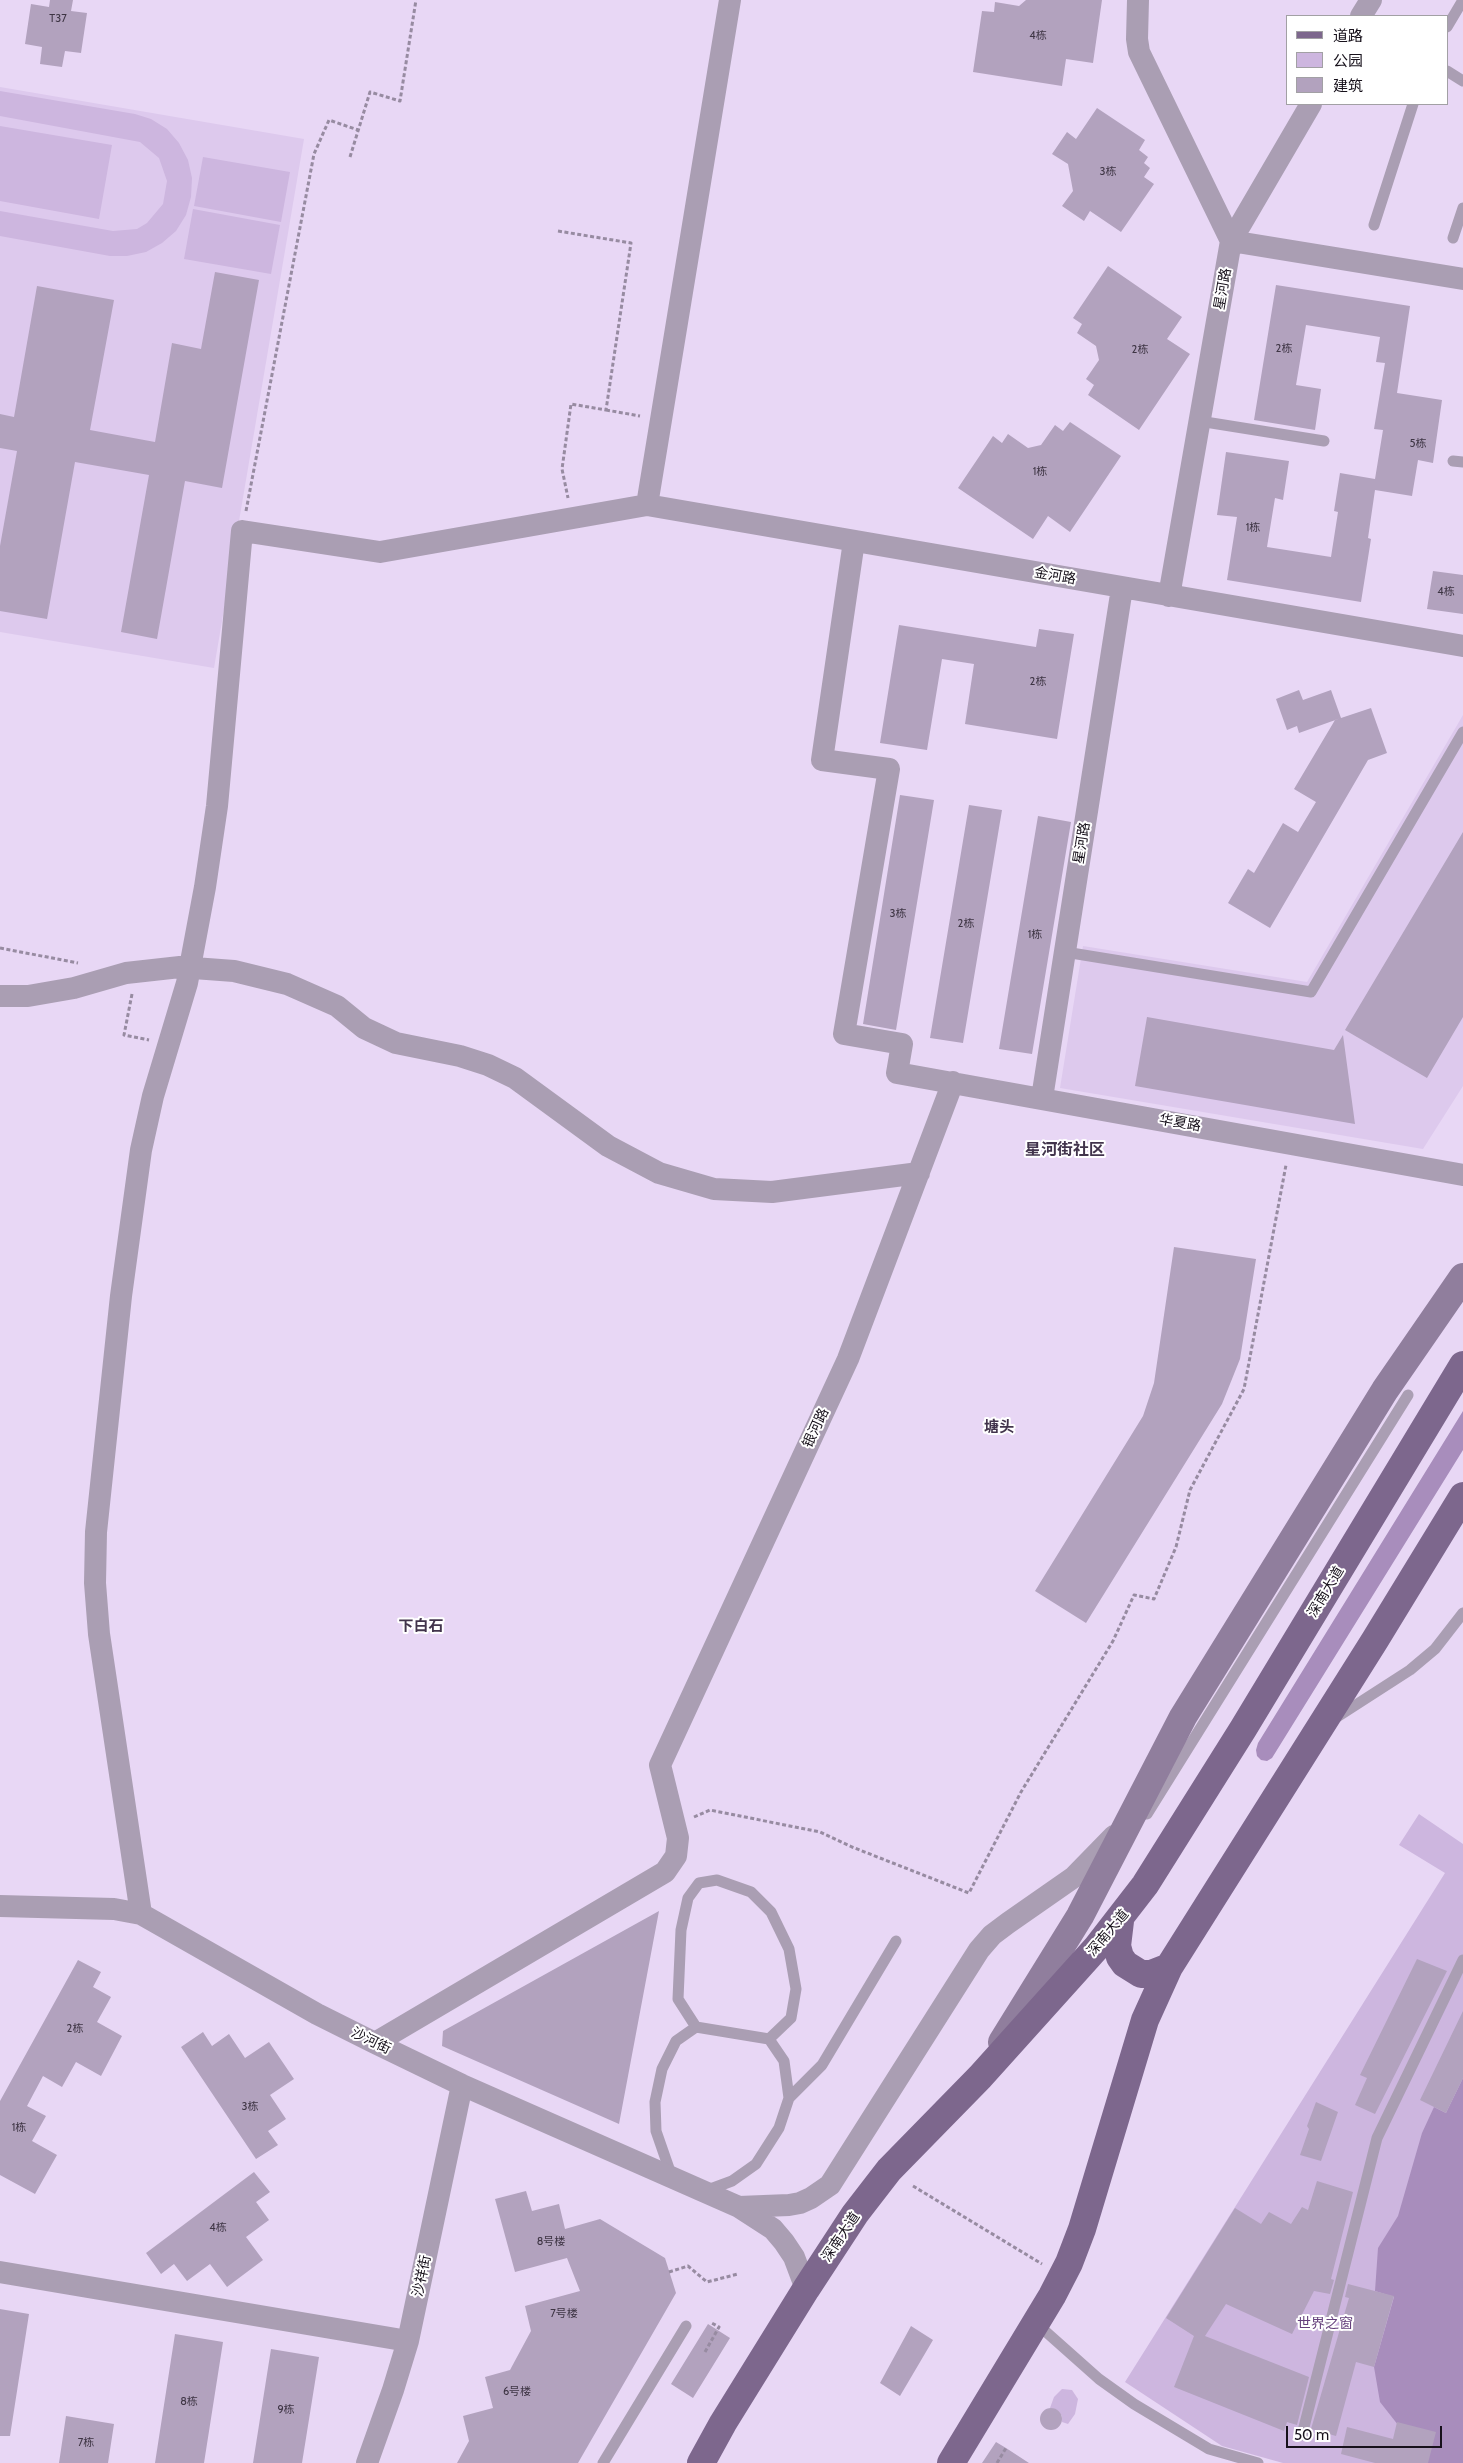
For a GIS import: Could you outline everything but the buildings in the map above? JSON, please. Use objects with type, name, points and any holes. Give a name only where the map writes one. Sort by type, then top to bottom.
[{"type":"main road","points":[[980,2077],[1080,1916],[1183,1717],[1369,1415],[1463,1278]]},
{"type":"main road","name":"深南大道","points":[[702,2463],[723,2423],[855,2214],[889,2170],[980,2077],[1120,1921],[1145,1885],[1243,1729],[1463,1365]]},
{"type":"main road","points":[[951,2463],[1052,2296],[1076,2247],[1137,2045],[1169,1967],[1463,1496]]},
{"type":"main road","points":[[1120,1921],[1117,1946],[1120,1957],[1125,1964],[1140,1974],[1151,1974],[1169,1967]]},
{"type":"street","points":[[647,505],[730,0]]},
{"type":"street","points":[[1138,0],[1136,39],[1139,52],[1231,240]]},
{"type":"street","points":[[1363,15],[1371,0]]},
{"type":"street","points":[[1231,240],[1310,105]]},
{"type":"street","points":[[1231,240],[1463,280]]},
{"type":"street","name":"星河路","points":[[1169,596],[1231,240]]},
{"type":"street","name":"金河路","points":[[242,531],[380,552],[647,505],[1463,646]]},
{"type":"street","points":[[141,1914],[100,1634],[95,1583],[96,1532],[132,1204],[151,1105],[187,983],[205,887],[217,806],[242,531]]},
{"type":"street","name":"华夏路","points":[[854,541],[822,760],[889,769],[844,1034],[902,1044],[897,1074],[953,1082],[1463,1175]]},
{"type":"street","name":"星河路","points":[[1042,1098],[1122,588]]},
{"type":"street","points":[[0,996],[28,996],[74,988],[126,973],[189,968],[234,971],[287,984],[337,1006],[364,1028],[396,1043],[460,1056],[488,1065],[515,1078],[608,1146],[659,1173],[714,1189],[772,1192],[919,1173]]},
{"type":"street","name":"银河路","points":[[675,1825],[660,1765],[848,1359],[953,1082]]},
{"type":"street","points":[[740,2206],[789,2205],[811,2198],[830,2185],[979,1950],[997,1931],[1074,1877],[1090,1863],[1136,1809]]},
{"type":"street","points":[[375,2043],[665,1872],[676,1856],[678,1838],[675,1825]]},
{"type":"street","name":"沙河街","points":[[0,1906],[114,1909],[141,1914],[318,2014],[375,2043],[462,2085],[740,2206]]},
{"type":"street","name":"沙祥街","points":[[367,2463],[394,2390],[408,2341],[462,2085]]},
{"type":"street","points":[[740,2206],[773,2229],[784,2242],[794,2257],[806,2289]]},
{"type":"street","points":[[0,2272],[408,2341]]},
{"type":"lane","points":[[1448,26],[1463,0]]},
{"type":"lane","points":[[1448,72],[1463,81]]},
{"type":"lane","points":[[1374,225],[1414,105]]},
{"type":"lane","points":[[1453,238],[1463,208]]},
{"type":"lane","points":[[1199,421],[1324,440]]},
{"type":"lane","points":[[1065,952],[1311,992],[1463,732]]},
{"type":"lane","points":[[1080,1916],[1190,1747],[1408,1395]]},
{"type":"lane","points":[[1318,1730],[1410,1670],[1435,1649],[1463,1613]]},
{"type":"lane","points":[[696,2027],[678,1999],[681,1930],[688,1898],[699,1883],[718,1880],[751,1892],[771,1912],[789,1949],[796,1989],[791,2018],[769,2039]]},
{"type":"lane","points":[[789,2098],[822,2065],[896,1941]]},
{"type":"lane","points":[[1302,2435],[1377,2138],[1463,1960]]},
{"type":"lane","points":[[672,2177],[656,2131],[655,2102],[662,2069],[676,2041],[696,2027],[769,2039],[784,2061],[789,2098],[779,2128],[756,2164],[732,2181],[705,2191]]},
{"type":"lane","points":[[1036,2323],[1099,2379],[1134,2404],[1209,2449],[1258,2463]]},
{"type":"lane","points":[[603,2463],[686,2326]]},
{"type":"path","points":[[350,158],[370,92],[400,102],[416,0]]},
{"type":"path","points":[[242,531],[314,154],[329,120],[358,130]]},
{"type":"path","points":[[558,231],[631,243],[606,410]]},
{"type":"path","points":[[572,518],[562,469],[572,404],[661,419]]},
{"type":"path","points":[[0,948],[60,960]]},
{"type":"path","points":[[133,991],[124,1035],[169,1044]]},
{"type":"path","points":[[675,1825],[710,1810],[820,1832],[968,1893],[1020,1792],[1113,1641],[1134,1595],[1154,1599],[1176,1547],[1190,1490],[1244,1389],[1290,1144]]},
{"type":"path","points":[[913,2186],[1043,2264]]},
{"type":"path","points":[[670,2272],[688,2266],[707,2282],[738,2274]]},
{"type":"path","points":[[705,2352],[719,2327],[710,2322]]},
{"type":"path","points":[[997,2463],[1006,2448]]},
{"type":"shaded area","points":[[0,87],[304,139],[214,668],[0,632]]},
{"type":"shaded area","points":[[1463,715],[1463,1086],[1423,1149],[1060,1088],[1083,946],[1307,982]]},
{"type":"shaded area","points":[[1463,1411],[1463,1450],[1272,1758],[1267,1761],[1261,1760],[1257,1756],[1258,1743]]},
{"type":"shaded area","points":[[1463,2078],[1463,2463],[1428,2463],[1380,2402],[1374,2367],[1394,2297],[1375,2291],[1378,2248],[1398,2216],[1422,2133],[1434,2107],[1446,2113]]},
{"type":"green space","points":[[0,91],[135,114],[151,119],[167,129],[179,143],[188,160],[192,178],[191,197],[186,215],[176,231],[162,243],[146,252],[127,256],[110,256],[0,236],[0,211],[113,231],[137,229],[147,223],[163,204],[167,181],[159,158],[140,142],[0,116]]},
{"type":"green space","points":[[0,126],[112,145],[99,219],[0,201]]},
{"type":"green space","points":[[203,157],[290,172],[281,222],[194,206]]},
{"type":"green space","points":[[193,209],[280,225],[271,274],[184,259]]},
{"type":"green space","name":"世界之窗","points":[[1419,1814],[1463,1844],[1463,2463],[1283,2463],[1222,2446],[1125,2382],[1445,1873],[1399,1845]]},
{"type":"green space","points":[[1062,2389],[1072,2390],[1078,2399],[1075,2414],[1068,2424],[1062,2422],[1062,2416],[1057,2410],[1050,2408],[1054,2397]]},
{"type":"district","name":"星河街社区","points":[[1065,1150]]},
{"type":"district","name":"塘头","points":[[999,1428]]},
{"type":"district","name":"下白石","points":[[421,1627]]}]
